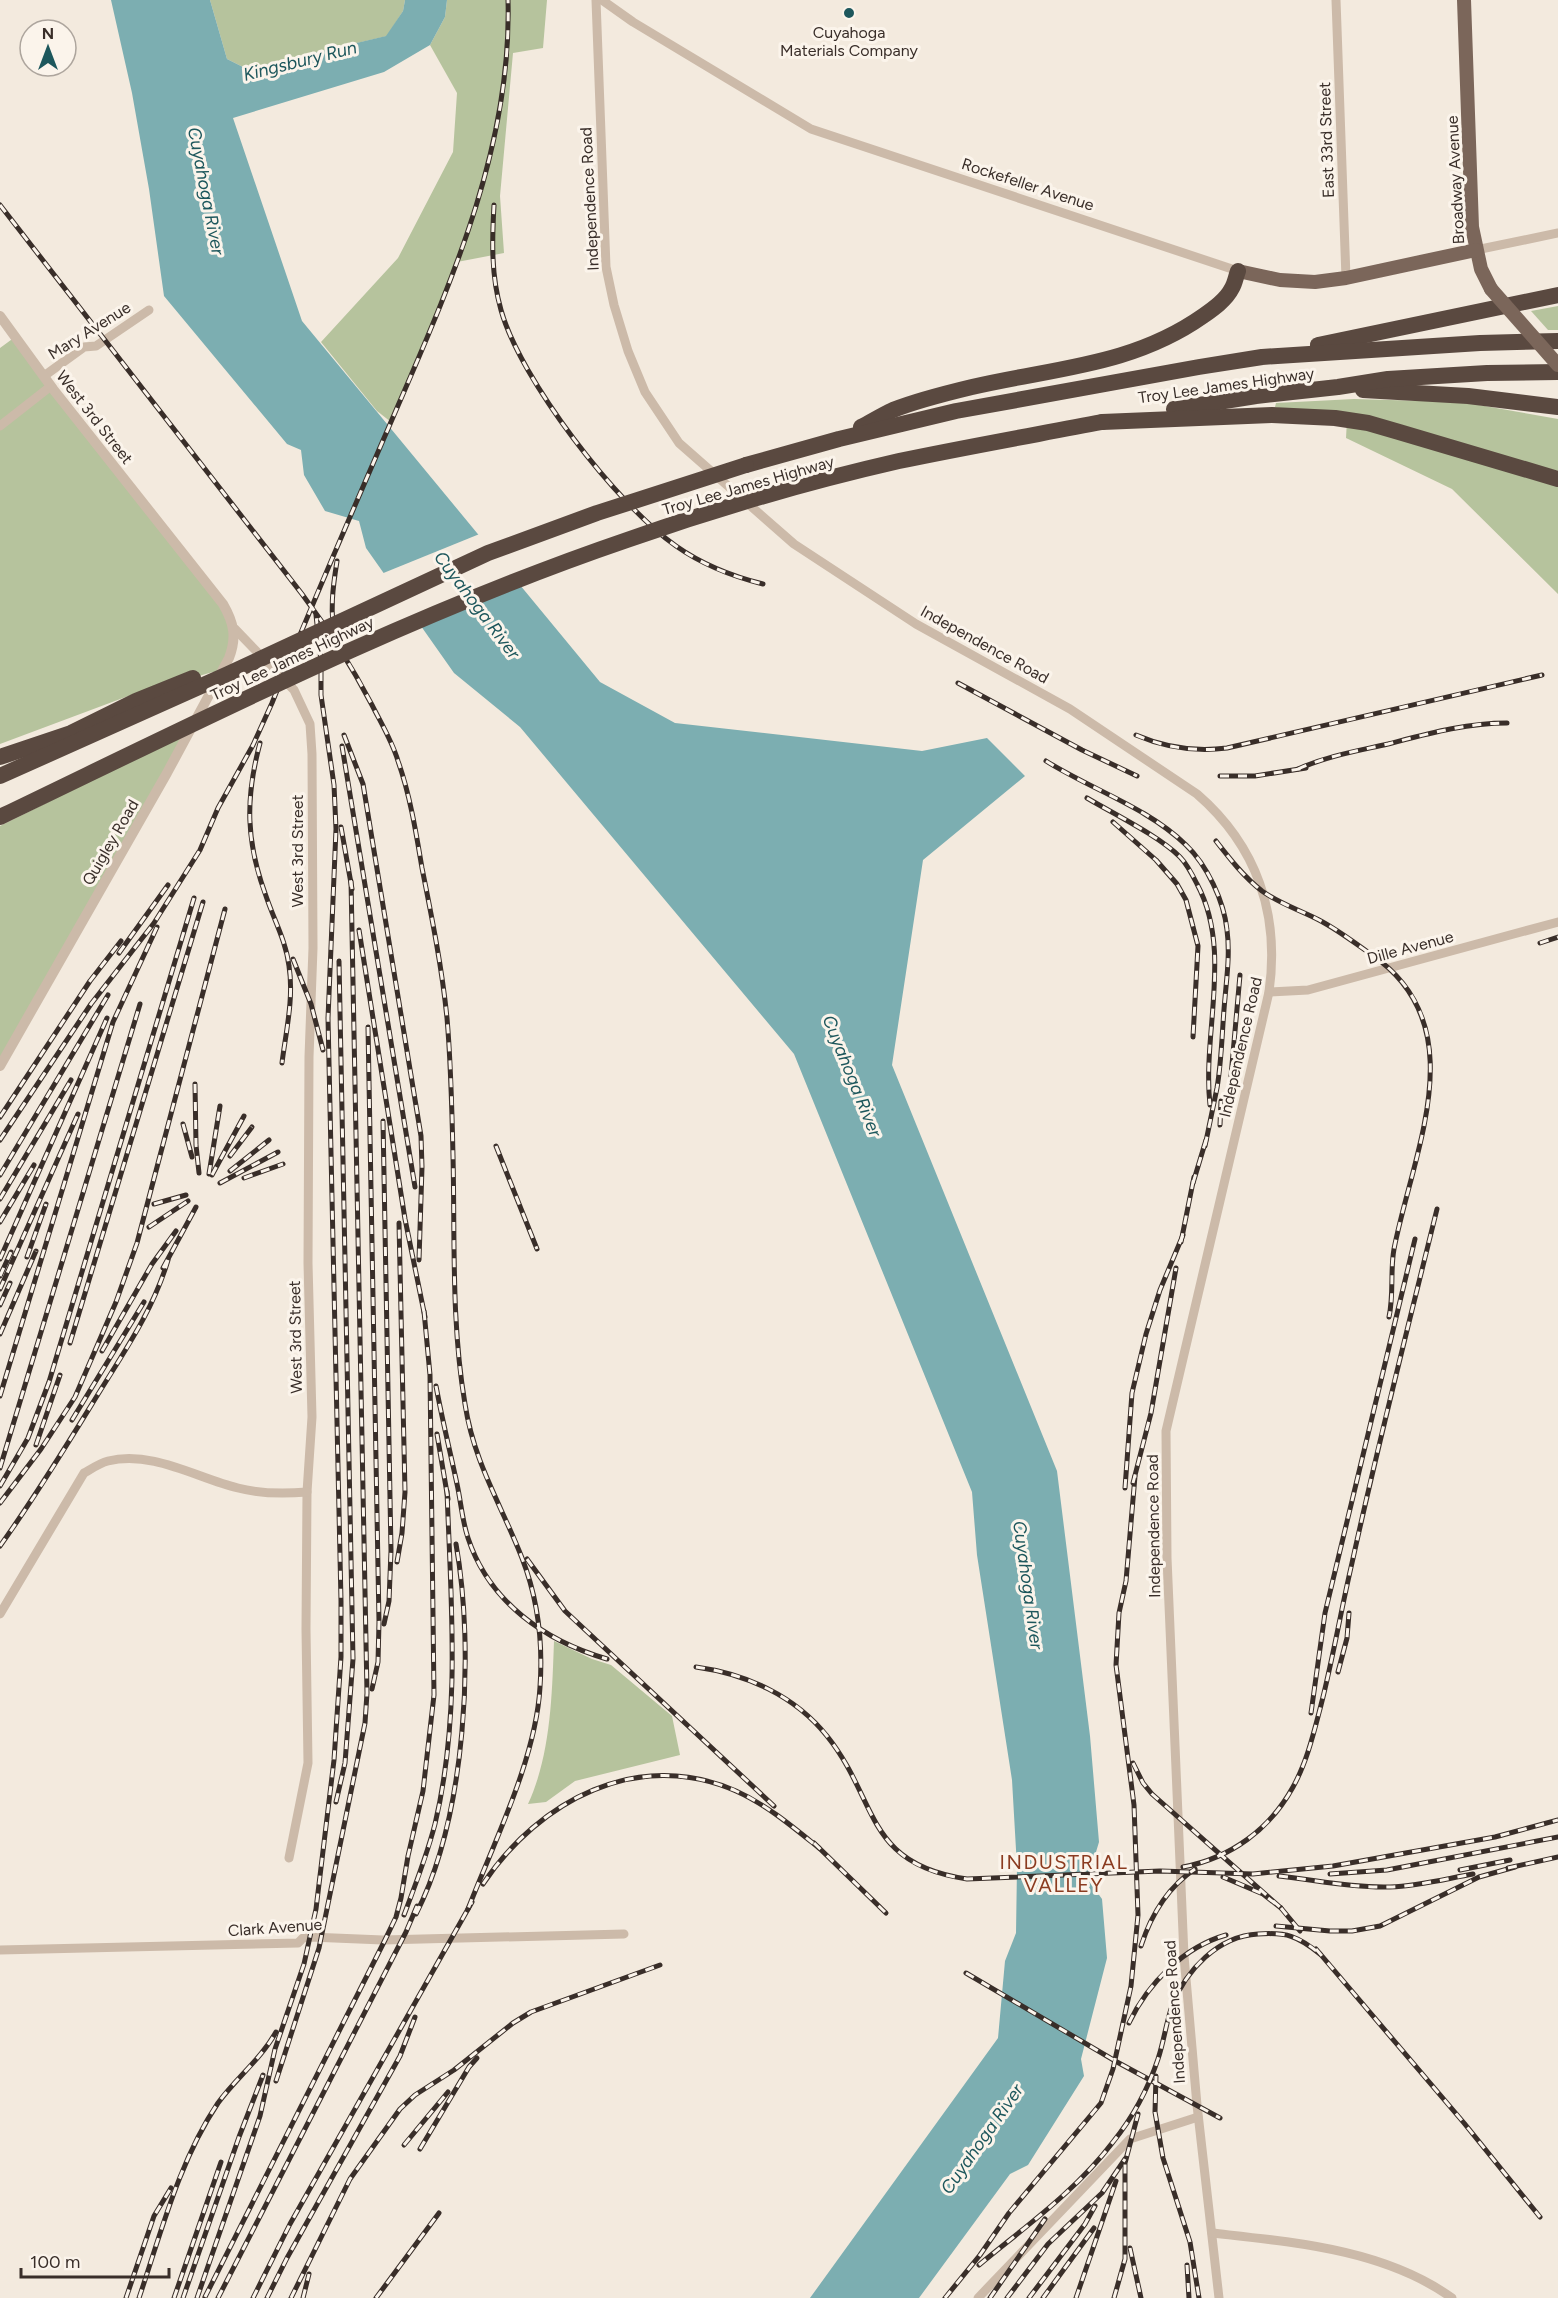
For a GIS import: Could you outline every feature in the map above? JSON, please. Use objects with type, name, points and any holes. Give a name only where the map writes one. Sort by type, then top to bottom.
[{"type":"highway","points":[[839,439],[894,410],[935,397],[981,385],[1109,360],[1160,342],[1191,325],[1216,307],[1232,289],[1238,271]]},
{"type":"highway","points":[[1262,357],[1558,297]]},
{"type":"highway","name":"Troy Lee James Highway","points":[[0,776],[228,674],[488,553],[693,481],[839,439],[956,411],[1262,357],[1480,343],[1558,341]]},
{"type":"highway","points":[[1394,385],[1487,373],[1558,372]]},
{"type":"highway","points":[[1394,385],[1558,409]]},
{"type":"highway","name":"Troy Lee James Highway","points":[[0,817],[178,731],[394,631],[485,592],[604,548],[723,509],[898,462],[1102,422],[1256,396],[1338,387],[1371,391],[1394,385]]},
{"type":"highway","points":[[1102,422],[1272,415],[1335,418],[1368,423],[1556,479]]},
{"type":"highway","points":[[0,757],[71,733],[136,701],[192,678],[228,674]]},
{"type":"main road","name":"Broadway Avenue","points":[[1464,0],[1472,227],[1480,269],[1491,289],[1558,365]]},
{"type":"main road","name":"Rockefeller Avenue","points":[[1238,271],[1280,280],[1315,282],[1346,278],[1476,250]]},
{"type":"street","name":"Independence Road","points":[[596,0],[606,267],[614,305],[628,351],[645,392],[679,443],[794,544],[916,624],[1070,709],[1197,794],[1229,825],[1240,842],[1253,867],[1265,900],[1272,938],[1269,992],[1166,1431],[1167,1558],[1184,1956],[1198,2117],[1219,2298]]},
{"type":"street","name":"Rockefeller Avenue","points":[[602,0],[633,22],[812,129],[1238,271]]},
{"type":"street","name":"East 33rd Street","points":[[1336,0],[1346,278]]},
{"type":"street","points":[[1476,250],[1558,233]]},
{"type":"street","name":"Mary Avenue","points":[[44,376],[84,348],[96,346],[149,309]]},
{"type":"street","name":"West 3rd Street","points":[[0,316],[51,386],[223,604],[235,629],[294,690],[310,724],[313,948],[309,1066],[308,1263],[312,1417],[307,1492],[308,1763],[289,1858]]},
{"type":"street","name":"Mary Avenue","points":[[0,426],[51,386]]},
{"type":"street","name":"Quigley Road","points":[[0,1066],[224,667],[234,644],[235,629]]},
{"type":"street","name":"Dille Avenue","points":[[1269,992],[1308,990],[1558,922]]},
{"type":"street","points":[[0,1614],[84,1473],[107,1461],[131,1459],[158,1462],[248,1490],[276,1494],[307,1492]]},
{"type":"street","name":"Clark Avenue","points":[[0,1950],[298,1943],[303,1938],[310,1937],[383,1940],[624,1934]]},
{"type":"street","points":[[978,2298],[1130,2139],[1198,2117]]},
{"type":"street","points":[[1212,2233],[1280,2240],[1341,2252],[1392,2267],[1436,2286],[1452,2298]]},
{"type":"green space","points":[[210,0],[405,0],[403,11],[387,36],[247,69],[227,59]]},
{"type":"green space","points":[[447,0],[547,0],[543,48],[513,53],[500,196],[504,253],[457,262],[391,422],[377,411],[321,342],[398,258],[453,152],[457,93],[430,45],[445,17]]},
{"type":"green space","points":[[1558,306],[1558,330],[1548,330],[1531,311]]},
{"type":"green space","points":[[15,337],[223,604],[235,629],[219,676],[213,672],[131,695],[0,744],[0,348]]},
{"type":"green space","points":[[1354,399],[1462,402],[1558,419],[1558,471],[1275,407],[1276,403]]},
{"type":"green space","points":[[1347,420],[1558,479],[1558,594],[1452,489],[1346,438]]},
{"type":"green space","points":[[189,732],[0,1066],[0,826]]},
{"type":"green space","points":[[554,1641],[592,1659],[611,1665],[672,1716],[680,1755],[575,1781],[546,1802],[528,1804],[536,1785],[546,1745]]},
{"type":"water","points":[[111,0],[210,0],[227,59],[247,69],[386,36],[403,11],[405,0],[447,0],[445,17],[430,45],[384,72],[233,118],[302,321],[600,682],[675,723],[922,751],[987,738],[1025,776],[923,860],[892,1065],[1057,1471],[1090,1736],[1099,1842],[1093,1862],[1094,1888],[1102,1899],[1107,1958],[1081,2059],[1084,2076],[1028,2165],[1010,2174],[919,2298],[810,2298],[998,2038],[1005,1961],[1016,1933],[1017,1867],[1012,1780],[977,1555],[972,1492],[794,1054],[520,727],[454,673],[366,548],[359,521],[325,511],[304,475],[301,450],[287,444],[164,296],[149,189],[132,93]]},
{"type":"pier","points":[[482,533],[524,585],[418,628],[381,574]]},
{"type":"railway","points":[[0,1140],[91,1004],[154,923],[200,850],[218,808],[253,745],[272,703],[441,305],[476,206],[501,104],[507,53],[508,0]]},
{"type":"railway","points":[[0,205],[321,621],[356,676],[386,732],[396,754],[406,787],[436,943],[447,1018],[452,1104],[454,1280],[465,1404],[481,1464],[514,1538],[532,1589],[541,1654],[537,1714],[531,1743],[512,1800],[468,1909]]},
{"type":"railway","points":[[494,205],[494,271],[501,310],[528,370],[549,404],[600,472],[652,527],[696,559],[763,584]]},
{"type":"railway","points":[[336,639],[332,610],[337,561]]},
{"type":"railway","points":[[197,2298],[260,2116],[275,2049],[304,1964],[316,1909],[334,1760],[341,1657],[341,1601],[328,1018],[336,829],[334,785],[321,695],[321,661],[316,615]]},
{"type":"railway","points":[[1136,735],[1181,748],[1227,748],[1542,675]]},
{"type":"railway","points":[[958,683],[1082,750],[1137,776]]},
{"type":"railway","points":[[1298,769],[1331,757],[1432,733],[1462,727],[1507,723]]},
{"type":"railway","points":[[344,735],[363,784],[421,1136],[419,1260]]},
{"type":"railway","points":[[260,743],[250,802],[251,839],[259,876],[283,939],[289,966],[290,1002],[282,1063]]},
{"type":"railway","points":[[342,746],[415,1187]]},
{"type":"railway","points":[[1046,761],[1137,809],[1171,832],[1194,853],[1218,896],[1227,930],[1228,964],[1219,1077],[1205,1146]]},
{"type":"railway","points":[[1220,776],[1255,776],[1306,768]]},
{"type":"railway","points":[[1087,798],[1148,833],[1180,857],[1197,884],[1208,910],[1215,964],[1209,1077],[1210,1105]]},
{"type":"railway","points":[[1113,822],[1156,860],[1177,884],[1186,900],[1198,946],[1193,1037]]},
{"type":"railway","points":[[341,827],[352,889]]},
{"type":"railway","points":[[1216,841],[1243,874],[1262,891],[1326,924],[1372,955],[1404,984],[1422,1017],[1430,1053],[1429,1092],[1423,1132],[1394,1249],[1389,1317]]},
{"type":"railway","points":[[276,2081],[319,1948],[365,1723],[367,1693],[351,881]]},
{"type":"railway","points":[[119,953],[168,885]]},
{"type":"railway","points":[[0,1486],[28,1438],[49,1382],[194,898]]},
{"type":"railway","points":[[70,1343],[203,902]]},
{"type":"railway","points":[[0,1503],[41,1449],[75,1397],[116,1302],[137,1243],[225,909]]},
{"type":"railway","points":[[0,1396],[113,1022],[157,927]]},
{"type":"railway","points":[[359,930],[405,1219],[425,1317]]},
{"type":"railway","points":[[1540,943],[1558,937]]},
{"type":"railway","points":[[0,1117],[90,981],[121,941]]},
{"type":"railway","points":[[293,959],[311,1004],[323,1050]]},
{"type":"railway","points":[[336,1802],[345,1763],[353,1659],[339,961]]},
{"type":"railway","points":[[1231,1076],[1240,975]]},
{"type":"railway","points":[[0,1175],[108,995]]},
{"type":"railway","points":[[0,1468],[140,1004]]},
{"type":"railway","points":[[0,1259],[107,1018]]},
{"type":"railway","points":[[368,1027],[379,1622],[378,1662],[372,1689]]},
{"type":"railway","points":[[0,1199],[71,1080]]},
{"type":"railway","points":[[195,1084],[199,1173]]},
{"type":"railway","points":[[1220,1125],[1221,1101]]},
{"type":"railway","points":[[209,1174],[220,1106]]},
{"type":"railway","points":[[0,1289],[78,1114]]},
{"type":"railway","points":[[212,1175],[244,1116]]},
{"type":"railway","points":[[383,1121],[391,1551],[389,1601],[384,1624]]},
{"type":"railway","points":[[183,1124],[192,1157]]},
{"type":"railway","points":[[230,1156],[252,1127]]},
{"type":"railway","points":[[230,1171],[269,1140]]},
{"type":"railway","points":[[1193,1183],[1206,1140]]},
{"type":"railway","points":[[496,1146],[537,1249]]},
{"type":"railway","points":[[220,1183],[278,1152]]},
{"type":"railway","points":[[244,1178],[283,1164]]},
{"type":"railway","points":[[0,1222],[34,1165]]},
{"type":"railway","points":[[1181,1242],[1194,1177]]},
{"type":"railway","points":[[154,1204],[186,1195]]},
{"type":"railway","points":[[149,1227],[188,1201]]},
{"type":"railway","points":[[27,1257],[46,1204]]},
{"type":"railway","points":[[163,1268],[196,1207]]},
{"type":"railway","points":[[1183,1867],[1217,1857],[1233,1849],[1261,1828],[1284,1802],[1302,1767],[1313,1736],[1325,1687],[1372,1474],[1437,1209]]},
{"type":"railway","points":[[397,1562],[405,1492],[399,1223]]},
{"type":"railway","points":[[102,1351],[152,1264],[176,1231]]},
{"type":"railway","points":[[1125,1488],[1132,1393],[1146,1334],[1160,1290],[1183,1235]]},
{"type":"railway","points":[[1311,1713],[1325,1613],[1415,1239]]},
{"type":"railway","points":[[0,1334],[36,1251]]},
{"type":"railway","points":[[0,1276],[11,1252]]},
{"type":"railway","points":[[0,1546],[52,1469],[129,1344],[155,1295],[168,1260]]},
{"type":"railway","points":[[1133,1483],[1151,1413],[1176,1268]]},
{"type":"railway","points":[[0,1305],[10,1283]]},
{"type":"railway","points":[[72,1420],[144,1302]]},
{"type":"railway","points":[[205,2297],[385,1940],[396,1917],[401,1898],[423,1791],[434,1695],[430,1375],[424,1311]]},
{"type":"railway","points":[[36,1445],[60,1375]]},
{"type":"railway","points":[[436,1386],[466,1531],[477,1561],[505,1600],[522,1616],[562,1642],[607,1659]]},
{"type":"railway","points":[[437,1434],[448,1499]]},
{"type":"railway","points":[[945,2298],[980,2255],[1009,2213],[1101,2103],[1113,2069],[1131,1986],[1138,1915],[1134,1805],[1116,1665],[1119,1613],[1126,1581],[1135,1476]]},
{"type":"railway","points":[[404,1915],[425,1859],[435,1824],[448,1742],[452,1616],[447,1491]]},
{"type":"railway","points":[[416,1914],[433,1874],[446,1830],[456,1782],[462,1732],[465,1633],[456,1544]]},
{"type":"railway","points":[[527,1559],[565,1611],[774,1806]]},
{"type":"railway","points":[[1338,1672],[1347,1638],[1349,1613]]},
{"type":"railway","points":[[696,1667],[751,1681],[785,1698],[800,1709],[827,1736],[844,1760],[878,1826],[891,1844],[909,1859],[934,1871],[967,1879],[1160,1871],[1253,1874],[1333,1866],[1495,1837],[1558,1820]]},
{"type":"railway","points":[[1133,1763],[1143,1783],[1152,1794],[1281,1908],[1263,1894],[1223,1877]]},
{"type":"railway","points":[[483,1884],[506,1854],[532,1828],[562,1806],[594,1790],[628,1779],[663,1776],[699,1779],[736,1791],[769,1810],[819,1848]]},
{"type":"railway","points":[[1330,1874],[1387,1870],[1558,1837]]},
{"type":"railway","points":[[814,1843],[886,1913]]},
{"type":"railway","points":[[1508,1868],[1558,1857]]},
{"type":"railway","points":[[1460,1870],[1510,1860]]},
{"type":"railway","points":[[1276,1926],[1330,1931],[1352,1931],[1380,1926],[1479,1877],[1515,1867]]},
{"type":"railway","points":[[1141,1946],[1155,1913],[1169,1893],[1195,1869]]},
{"type":"railway","points":[[1279,1876],[1348,1885],[1390,1887],[1421,1884],[1473,1874]]},
{"type":"railway","points":[[253,2298],[290,2224],[472,1902]]},
{"type":"railway","points":[[218,2298],[406,1932],[417,1906]]},
{"type":"railway","points":[[1281,1908],[1300,1931]]},
{"type":"railway","points":[[979,2265],[1067,2192],[1099,2160],[1120,2132],[1150,2081],[1170,2012],[1178,1993],[1205,1957],[1230,1941],[1258,1934],[1292,1936],[1320,1954]]},
{"type":"railway","points":[[1129,2023],[1146,1994],[1169,1969],[1196,1948],[1226,1935]]},
{"type":"railway","points":[[1316,1949],[1464,2123],[1540,2217]]},
{"type":"railway","points":[[291,2298],[350,2179],[400,2109],[415,2095],[454,2070],[513,2023],[531,2012],[660,1965]]},
{"type":"railway","points":[[966,1973],[1117,2062],[1220,2118]]},
{"type":"railway","points":[[267,2298],[400,2056],[415,2017]]},
{"type":"railway","points":[[139,2298],[172,2198],[204,2125],[218,2103],[263,2051],[276,2032]]},
{"type":"railway","points":[[420,2149],[469,2067],[477,2058]]},
{"type":"railway","points":[[183,2298],[263,2075]]},
{"type":"railway","points":[[1156,2076],[1155,2112],[1163,2158],[1190,2242],[1199,2298]]},
{"type":"railway","points":[[404,2145],[448,2092]]},
{"type":"railway","points":[[1114,2298],[1125,2259],[1125,2163],[1138,2114]]},
{"type":"railway","points":[[1007,2298],[1048,2244],[1102,2193],[1125,2159]]},
{"type":"railway","points":[[174,2298],[221,2162]]},
{"type":"railway","points":[[1076,2298],[1116,2181]]},
{"type":"railway","points":[[126,2298],[154,2216],[171,2188]]},
{"type":"railway","points":[[1029,2298],[1085,2224],[1095,2206]]},
{"type":"railway","points":[[376,2298],[439,2213]]},
{"type":"railway","points":[[990,2298],[1045,2219]]},
{"type":"railway","points":[[1043,2298],[1094,2228]]},
{"type":"railway","points":[[1130,2248],[1141,2298]]},
{"type":"railway","points":[[1187,2265],[1189,2298]]},
{"type":"railway","points":[[303,2298],[309,2274]]},
{"type":"place","name":"Cuyahoga Materials Company","points":[[849,13]]},
{"type":"district","name":"INDUSTRIAL VALLEY","points":[[1064,1874]]},
{"type":"water label","name":"Kingsbury Run","points":[[300,61]]},
{"type":"water label","name":"Cuyahoga River","points":[[206,191]]},
{"type":"water label","name":"Cuyahoga River","points":[[477,605]]},
{"type":"water label","name":"Cuyahoga River","points":[[852,1076]]},
{"type":"water label","name":"Cuyahoga River","points":[[1028,1585]]},
{"type":"water label","name":"Cuyahoga River","points":[[982,2139]]}]
